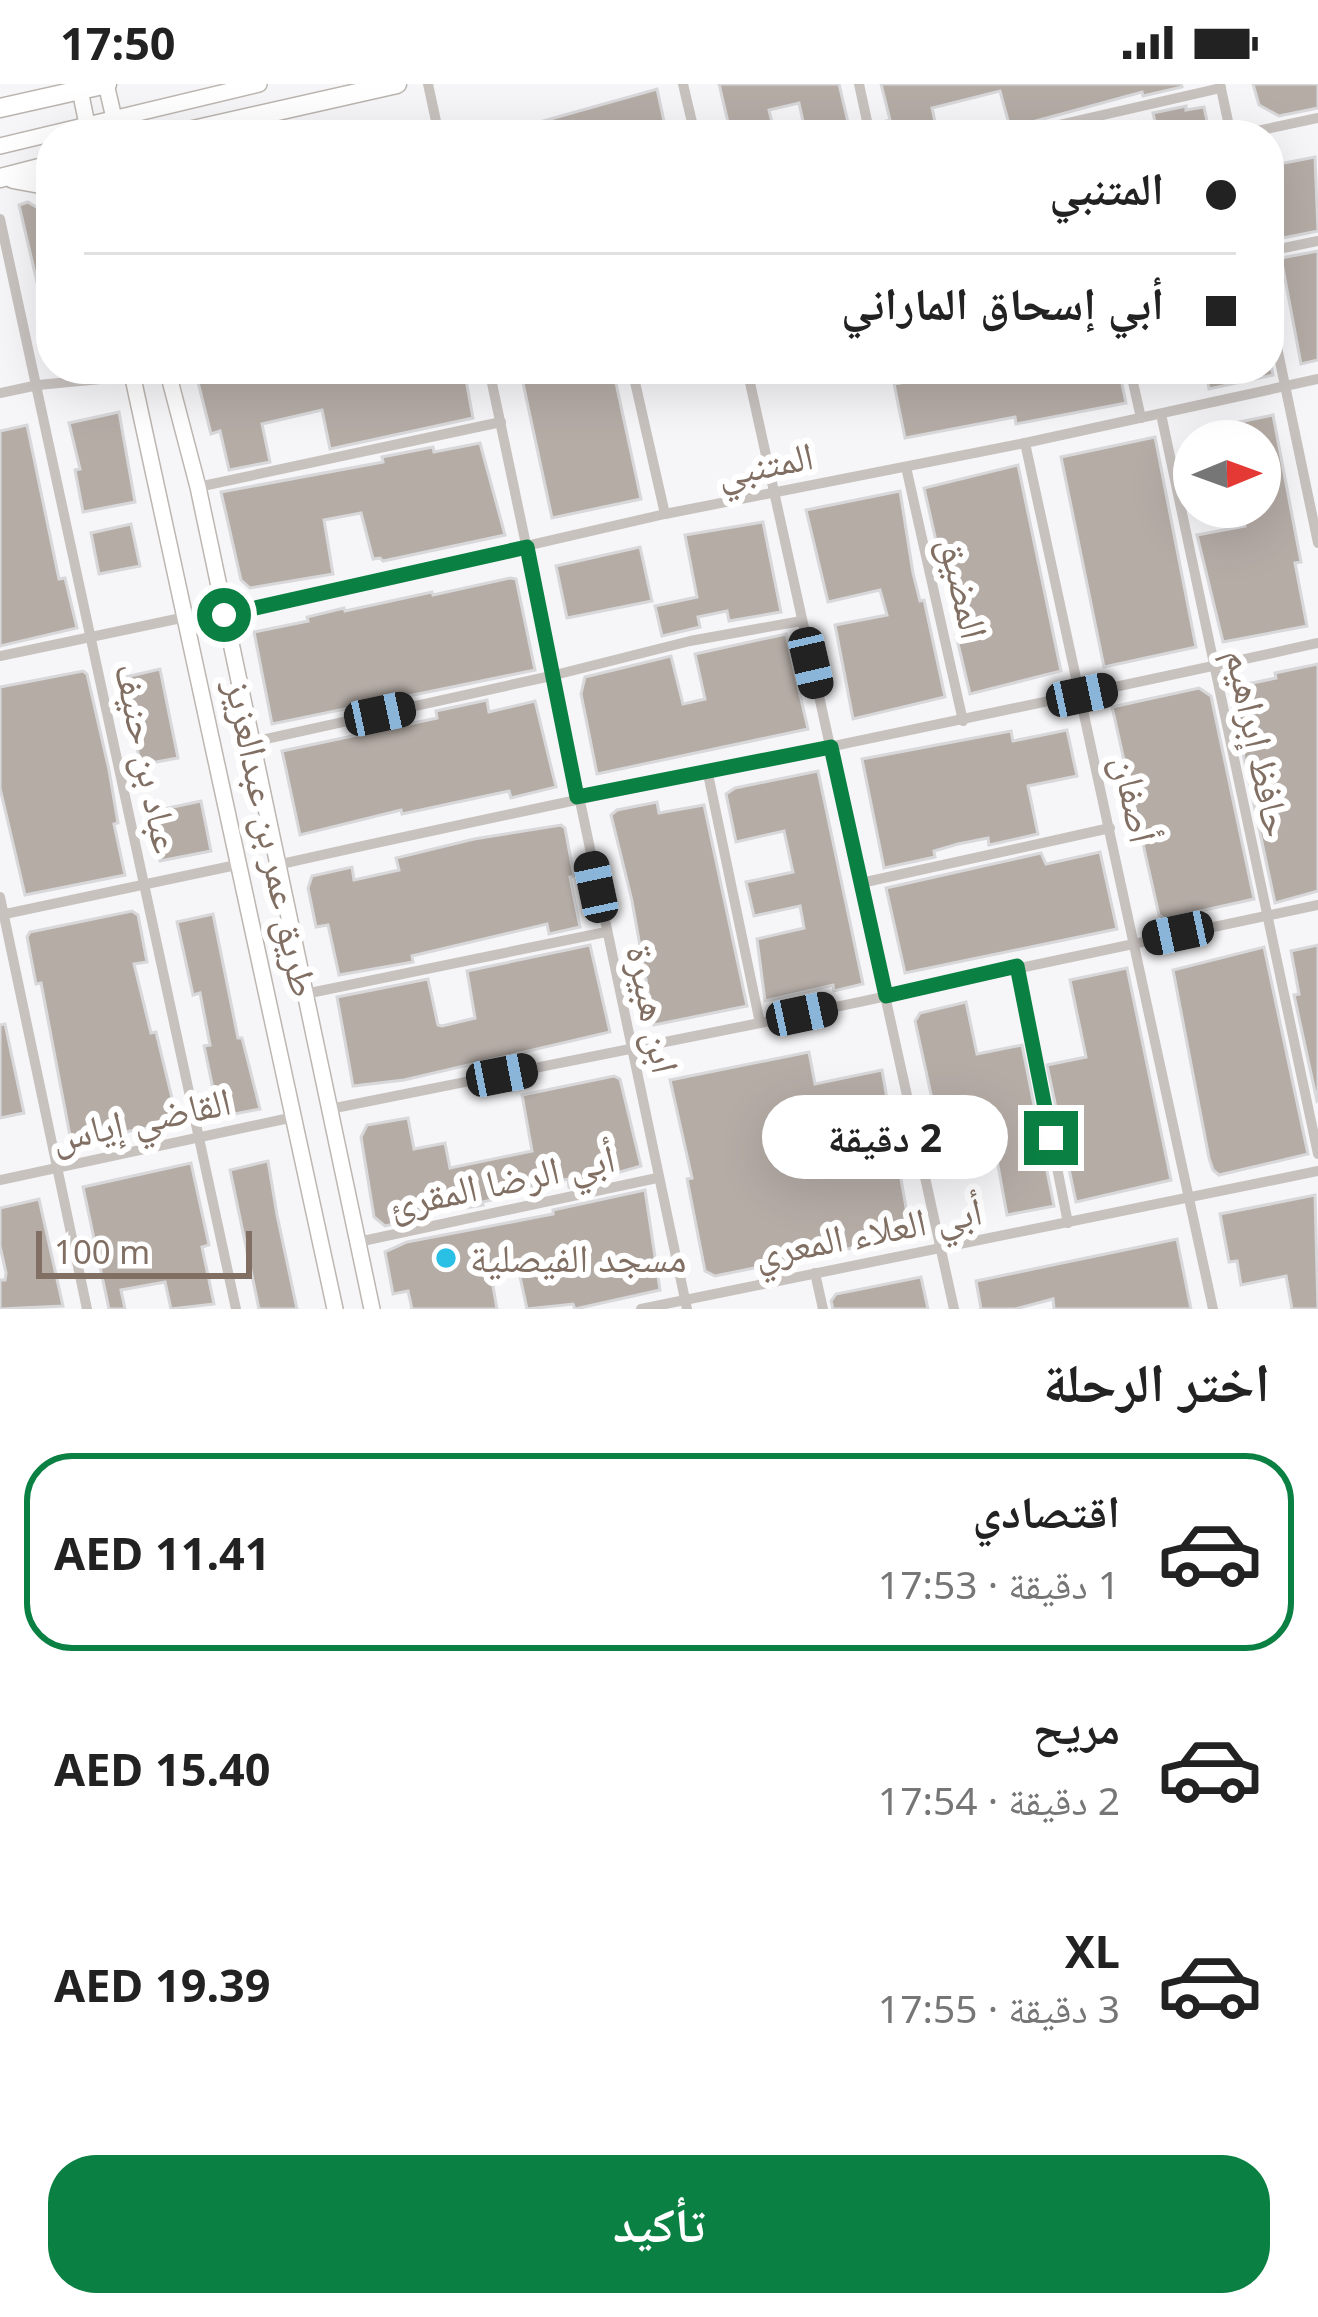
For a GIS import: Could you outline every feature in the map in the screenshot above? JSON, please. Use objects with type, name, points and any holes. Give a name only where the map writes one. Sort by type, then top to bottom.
[{"type":"main road","points":[[0,108],[106,84],[114,120]]},
{"type":"main road","points":[[139,120],[260,84]]},
{"type":"main road","points":[[245,120],[397,84]]},
{"type":"main road","points":[[80,90],[86,120]]},
{"type":"main road","points":[[0,146],[36,139]]},
{"type":"main road","points":[[1,178],[36,169]]},
{"type":"main road","points":[[1,178],[36,184]]},
{"type":"main road","name":"طريق عمر بن عبدالعزيز","points":[[135,384],[335,1309]]},
{"type":"main road","name":"طريق عمر بن عبدالعزيز","points":[[170,384],[199,487],[372,1309]]},
{"type":"street","points":[[428,84],[436,120]]},
{"type":"street","points":[[683,84],[691,120]]},
{"type":"street","points":[[859,84],[867,120]]},
{"type":"street","points":[[1079,120],[1221,86],[1231,120]]},
{"type":"street","points":[[1284,125],[1318,118]]},
{"type":"street","name":"عباد بن حنيف","points":[[0,219],[36,376]]},
{"type":"street","points":[[1284,248],[1318,241]]},
{"type":"street","points":[[1284,377],[1318,543]]},
{"type":"street","name":"المتنبي","points":[[224,615],[665,514],[1318,379]]},
{"type":"street","points":[[0,393],[45,384]]},
{"type":"street","name":"ابن هبيرة","points":[[492,384],[686,1303]]},
{"type":"street","points":[[635,384],[665,514]]},
{"type":"street","points":[[750,384],[954,1309]]},
{"type":"street","points":[[1133,384],[1141,418]]},
{"type":"street","name":"عباد بن حنيف","points":[[38,385],[236,1309]]},
{"type":"street","name":"حافظ إبراهيم","points":[[1161,414],[1318,1154]]},
{"type":"street","points":[[199,487],[501,422]]},
{"type":"street","name":"أصفان","points":[[1025,443],[1213,1309]]},
{"type":"street","name":"المضيق","points":[[906,467],[963,721]]},
{"type":"street","points":[[0,656],[186,617]]},
{"type":"street","points":[[252,742],[690,641],[801,621]]},
{"type":"street","points":[[277,865],[577,797],[708,774],[1318,643]]},
{"type":"street","points":[[708,774],[760,1023]]},
{"type":"street","points":[[861,884],[1110,828]]},
{"type":"street","points":[[2,914],[241,863]]},
{"type":"street","points":[[0,897],[87,1309]]},
{"type":"street","points":[[330,1109],[1318,904]]},
{"type":"street","points":[[305,994],[606,932]]},
{"type":"street","points":[[1017,966],[1068,1223]]},
{"type":"street","name":"القاضي إياس","points":[[0,1180],[294,1117]]},
{"type":"street","name":"أبي العلاء المعري","points":[[641,1309],[1318,1171]]},
{"type":"street","name":"أبي الرضا المقرئ","points":[[358,1242],[657,1178]]},
{"type":"street","points":[[815,1273],[823,1309]]},
{"type":"building","points":[[719,84],[839,84],[847,120],[803,120],[799,103],[769,110],[771,120],[727,120]]},
{"type":"building","points":[[881,84],[1182,87],[1143,96],[1142,92],[1039,120],[1008,120],[1000,91],[932,108],[935,120],[890,120]]},
{"type":"building","points":[[1253,84],[1318,84],[1318,108],[1279,116],[1259,105]]},
{"type":"building","points":[[657,89],[664,120],[547,120]]},
{"type":"building","points":[[1204,107],[1207,120],[1155,120],[1153,113]]},
{"type":"building","points":[[1315,157],[1318,231],[1284,238],[1284,163]]},
{"type":"building","points":[[28,202],[36,207],[36,278],[19,205]]},
{"type":"building","points":[[1318,251],[1318,360],[1301,364],[1284,257]]},
{"type":"building","points":[[198,384],[467,384],[473,418],[330,449],[322,410],[262,424],[270,462],[229,470],[220,431],[211,434]]},
{"type":"building","points":[[523,384],[616,384],[641,499],[552,518]]},
{"type":"building","points":[[894,384],[1122,384],[1126,403],[1016,424],[1015,417],[905,438]]},
{"type":"building","points":[[119,412],[135,502],[83,512],[75,470],[80,469],[69,423]]},
{"type":"building","points":[[27,425],[59,579],[65,578],[77,628],[0,646],[0,431]]},
{"type":"building","points":[[1155,437],[1196,647],[1104,667],[1061,457]]},
{"type":"building","points":[[480,443],[505,535],[383,561],[373,559],[361,513],[324,520],[333,574],[250,588],[241,580],[221,492],[383,462],[382,457],[433,447],[434,452]]},
{"type":"building","points":[[1281,457],[1301,562],[1295,563],[1307,626],[1223,642],[1197,535],[1234,528],[1281,528]]},
{"type":"building","points":[[1018,465],[1061,671],[970,694],[956,635],[954,599],[948,575],[944,576],[924,488]]},
{"type":"building","points":[[900,491],[913,573],[920,601],[924,600],[945,697],[853,719],[835,625],[887,615],[880,590],[828,602],[806,510]]},
{"type":"building","points":[[763,522],[781,612],[729,621],[727,611],[698,617],[700,627],[662,636],[655,606],[697,597],[685,535]]},
{"type":"building","points":[[131,524],[140,566],[99,574],[91,533]]},
{"type":"building","points":[[640,547],[652,601],[567,618],[556,566]]},
{"type":"building","points":[[516,579],[535,670],[272,724],[254,632],[344,608]]},
{"type":"building","points":[[786,634],[808,729],[597,774],[581,694],[585,677],[671,656],[683,704],[705,699],[695,654]]},
{"type":"building","points":[[1318,664],[1318,891],[1275,903],[1229,688]]},
{"type":"building","points":[[160,669],[178,758],[140,765],[126,677]]},
{"type":"building","points":[[83,671],[109,770],[125,875],[25,895],[0,788],[0,687]]},
{"type":"building","points":[[1199,688],[1211,696],[1254,899],[1165,919],[1159,915],[1112,707]]},
{"type":"building","points":[[487,700],[489,712],[535,701],[556,787],[511,798],[509,791],[402,814],[401,810],[300,835],[282,751],[437,718],[436,711]]},
{"type":"building","points":[[1067,730],[1077,776],[1028,786],[1038,834],[989,845],[988,838],[958,844],[934,851],[935,857],[884,868],[862,759],[1011,731],[1013,741]]},
{"type":"building","points":[[818,771],[863,984],[834,991],[833,985],[765,1001],[757,939],[804,928],[800,906],[754,916],[746,882],[793,872],[784,831],[736,842],[726,794],[735,788]]},
{"type":"building","points":[[201,801],[211,851],[160,861],[150,812]]},
{"type":"building","points":[[657,802],[659,813],[704,805],[747,1006],[654,1025],[611,815]]},
{"type":"building","points":[[561,825],[580,927],[549,934],[547,924],[412,956],[413,962],[339,975],[328,925],[316,927],[308,888],[312,876],[352,867],[354,880],[399,870],[396,858]]},
{"type":"building","points":[[1100,852],[1117,929],[905,973],[886,888],[1041,853],[1046,864]]},
{"type":"building","points":[[132,911],[138,915],[147,962],[134,964],[178,1123],[71,1141],[41,983],[36,984],[27,937],[30,932]]},
{"type":"building","points":[[213,914],[238,1038],[242,1038],[260,1109],[219,1117],[204,1046],[210,1045],[200,993],[193,995],[177,922]]},
{"type":"building","points":[[590,945],[610,1032],[404,1080],[353,1086],[337,997],[428,979],[442,1026],[475,1018],[467,971]]},
{"type":"building","points":[[1318,945],[1317,1101],[1294,995],[1299,994],[1291,951]]},
{"type":"building","points":[[1264,947],[1308,1154],[1219,1175],[1209,1158],[1173,970]]},
{"type":"building","points":[[1127,968],[1171,1180],[1076,1202],[1047,1065],[1086,1057],[1070,980]]},
{"type":"building","points":[[966,1002],[977,1054],[1022,1045],[1054,1206],[1007,1215],[988,1111],[937,1122],[915,1021],[920,1013]]},
{"type":"building","points":[[5,1024],[24,1113],[0,1118],[0,1025]]},
{"type":"building","points":[[809,1052],[815,1084],[882,1070],[911,1236],[715,1276],[705,1271],[687,1179],[692,1178],[670,1080]]},
{"type":"building","points":[[614,1076],[620,1079],[641,1166],[569,1187],[568,1179],[508,1192],[509,1196],[483,1205],[385,1226],[374,1217],[361,1137],[367,1125],[408,1118],[414,1149],[445,1143],[450,1168],[532,1151],[522,1095]]},
{"type":"building","points":[[268,1161],[297,1309],[259,1309],[230,1170]]},
{"type":"building","points":[[191,1163],[209,1245],[202,1247],[214,1304],[171,1309],[165,1282],[121,1290],[125,1309],[109,1309],[83,1187]]},
{"type":"building","points":[[645,1190],[660,1290],[575,1309],[573,1304],[527,1309],[517,1263],[490,1269],[497,1309],[412,1309],[408,1291],[393,1294],[385,1252],[407,1242],[553,1214],[553,1210]]},
{"type":"building","points":[[1315,1195],[1318,1309],[1292,1309],[1286,1276],[1241,1285],[1237,1261],[1229,1262],[1220,1214]]},
{"type":"building","points":[[39,1199],[63,1306],[0,1309],[0,1280],[5,1280],[6,1273],[0,1208]]},
{"type":"building","points":[[1177,1239],[1191,1309],[1054,1309],[1053,1299],[1015,1309],[981,1309],[976,1281]]},
{"type":"building","points":[[921,1277],[928,1309],[833,1309],[836,1294]]},
{"type":"place","name":"مسجد الفيصلية","points":[[446,1258]]},
{"type":"route","points":[[224,615],[527,547],[577,797],[831,747],[886,996],[1017,966],[1051,1138]]}]
